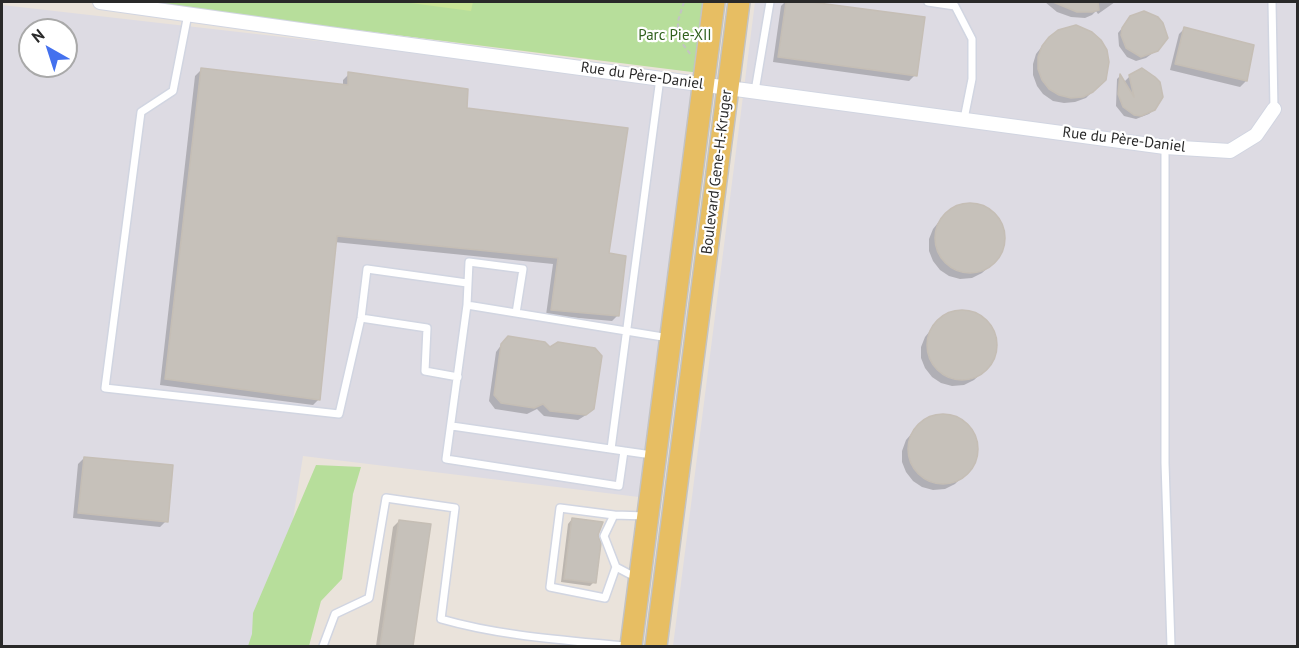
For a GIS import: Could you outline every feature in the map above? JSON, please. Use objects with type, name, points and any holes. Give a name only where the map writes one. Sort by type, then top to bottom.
[{"type":"main road","name":"Boulevard Gene-H.-Kruger","points":[[631,646],[714,2]]},
{"type":"main road","name":"Boulevard Gene-H.-Kruger","points":[[656,646],[739,2]]},
{"type":"street","name":"Rue du Père-Daniel","points":[[100,2],[1165,147],[1230,151],[1256,135],[1274,109]]},
{"type":"street","points":[[671,338],[696,342]]},
{"type":"lane","points":[[755,91],[770,2]]},
{"type":"lane","points":[[928,2],[955,6],[972,39],[972,79],[964,120]]},
{"type":"lane","points":[[1272,2],[1274,109]]},
{"type":"lane","points":[[188,13],[173,91],[141,112],[105,388],[339,414],[361,318],[367,269],[467,283]]},
{"type":"lane","points":[[610,449],[660,78]]},
{"type":"lane","points":[[1165,147],[1165,463],[1171,646]]},
{"type":"lane","points":[[516,313],[523,269],[469,262],[458,377],[446,459],[619,486],[624,451]]},
{"type":"lane","points":[[466,305],[671,338]]},
{"type":"lane","points":[[361,318],[427,328],[425,371],[458,377]]},
{"type":"lane","points":[[452,426],[656,455]]},
{"type":"lane","points":[[323,646],[336,614],[369,598],[386,498],[455,508],[441,619],[561,643],[624,646]]},
{"type":"lane","points":[[614,515],[604,536],[616,567],[605,598],[550,587],[560,508],[614,515],[648,516]]},
{"type":"lane","points":[[616,567],[639,579]]},
{"type":"lane","points":[[650,646],[656,646]]},
{"type":"path","points":[[684,2],[678,21],[678,38],[691,55]]},
{"type":"shaded area","points":[[755,2],[1297,2],[1297,646],[673,646]]},
{"type":"shaded area","points":[[2,5],[704,85],[647,498],[303,456],[273,646],[2,646]]},
{"type":"green space","name":"Parc Pie-XII","points":[[132,2],[718,2],[708,74]]},
{"type":"green space","points":[[403,2],[473,2],[471,11]]},
{"type":"green space","points":[[316,465],[361,467],[353,494],[342,579],[321,601],[309,646],[248,646],[252,634],[253,613]]},
{"type":"building","points":[[786,2],[811,2],[925,17],[917,76],[778,57]]},
{"type":"building","points":[[1053,2],[1098,2],[1099,10],[1077,12]]},
{"type":"building","points":[[1144,11],[1158,17],[1163,23],[1168,38],[1158,51],[1141,57],[1126,48],[1121,35],[1122,28],[1130,16]]},
{"type":"building","points":[[1076,25],[1092,32],[1101,40],[1107,50],[1109,62],[1106,80],[1093,92],[1083,97],[1071,98],[1049,89],[1038,69],[1038,57],[1049,37],[1058,30]]},
{"type":"building","points":[[1184,27],[1254,45],[1247,81],[1175,64]]},
{"type":"building","points":[[201,68],[348,85],[348,72],[468,89],[467,108],[628,128],[609,253],[626,256],[619,316],[551,310],[558,258],[337,236],[320,400],[165,379]]},
{"type":"building","points":[[1142,68],[1160,82],[1163,97],[1155,110],[1141,116],[1134,115],[1123,107],[1118,94],[1120,74],[1134,97],[1129,75]]},
{"type":"building","points":[[977,203],[990,209],[999,218],[1003,224],[1005,238],[1003,252],[995,263],[984,271],[963,273],[945,263],[937,252],[935,231],[945,213],[956,205]]},
{"type":"building","points":[[969,310],[982,316],[991,325],[995,331],[997,345],[995,359],[987,370],[976,378],[955,380],[937,370],[929,359],[927,338],[937,320],[948,312]]},
{"type":"building","points":[[508,336],[545,342],[550,347],[558,342],[595,348],[602,356],[594,409],[586,415],[550,411],[543,404],[534,408],[501,403],[494,395],[501,344]]},
{"type":"building","points":[[950,414],[963,420],[972,429],[976,435],[978,449],[976,463],[968,474],[957,482],[936,484],[918,474],[910,463],[908,442],[918,424],[929,416]]},
{"type":"building","points":[[84,457],[173,465],[168,522],[78,513]]},
{"type":"building","points":[[572,518],[603,522],[598,535],[601,543],[596,583],[564,579]]},
{"type":"building","points":[[399,520],[431,524],[413,646],[380,646]]}]
